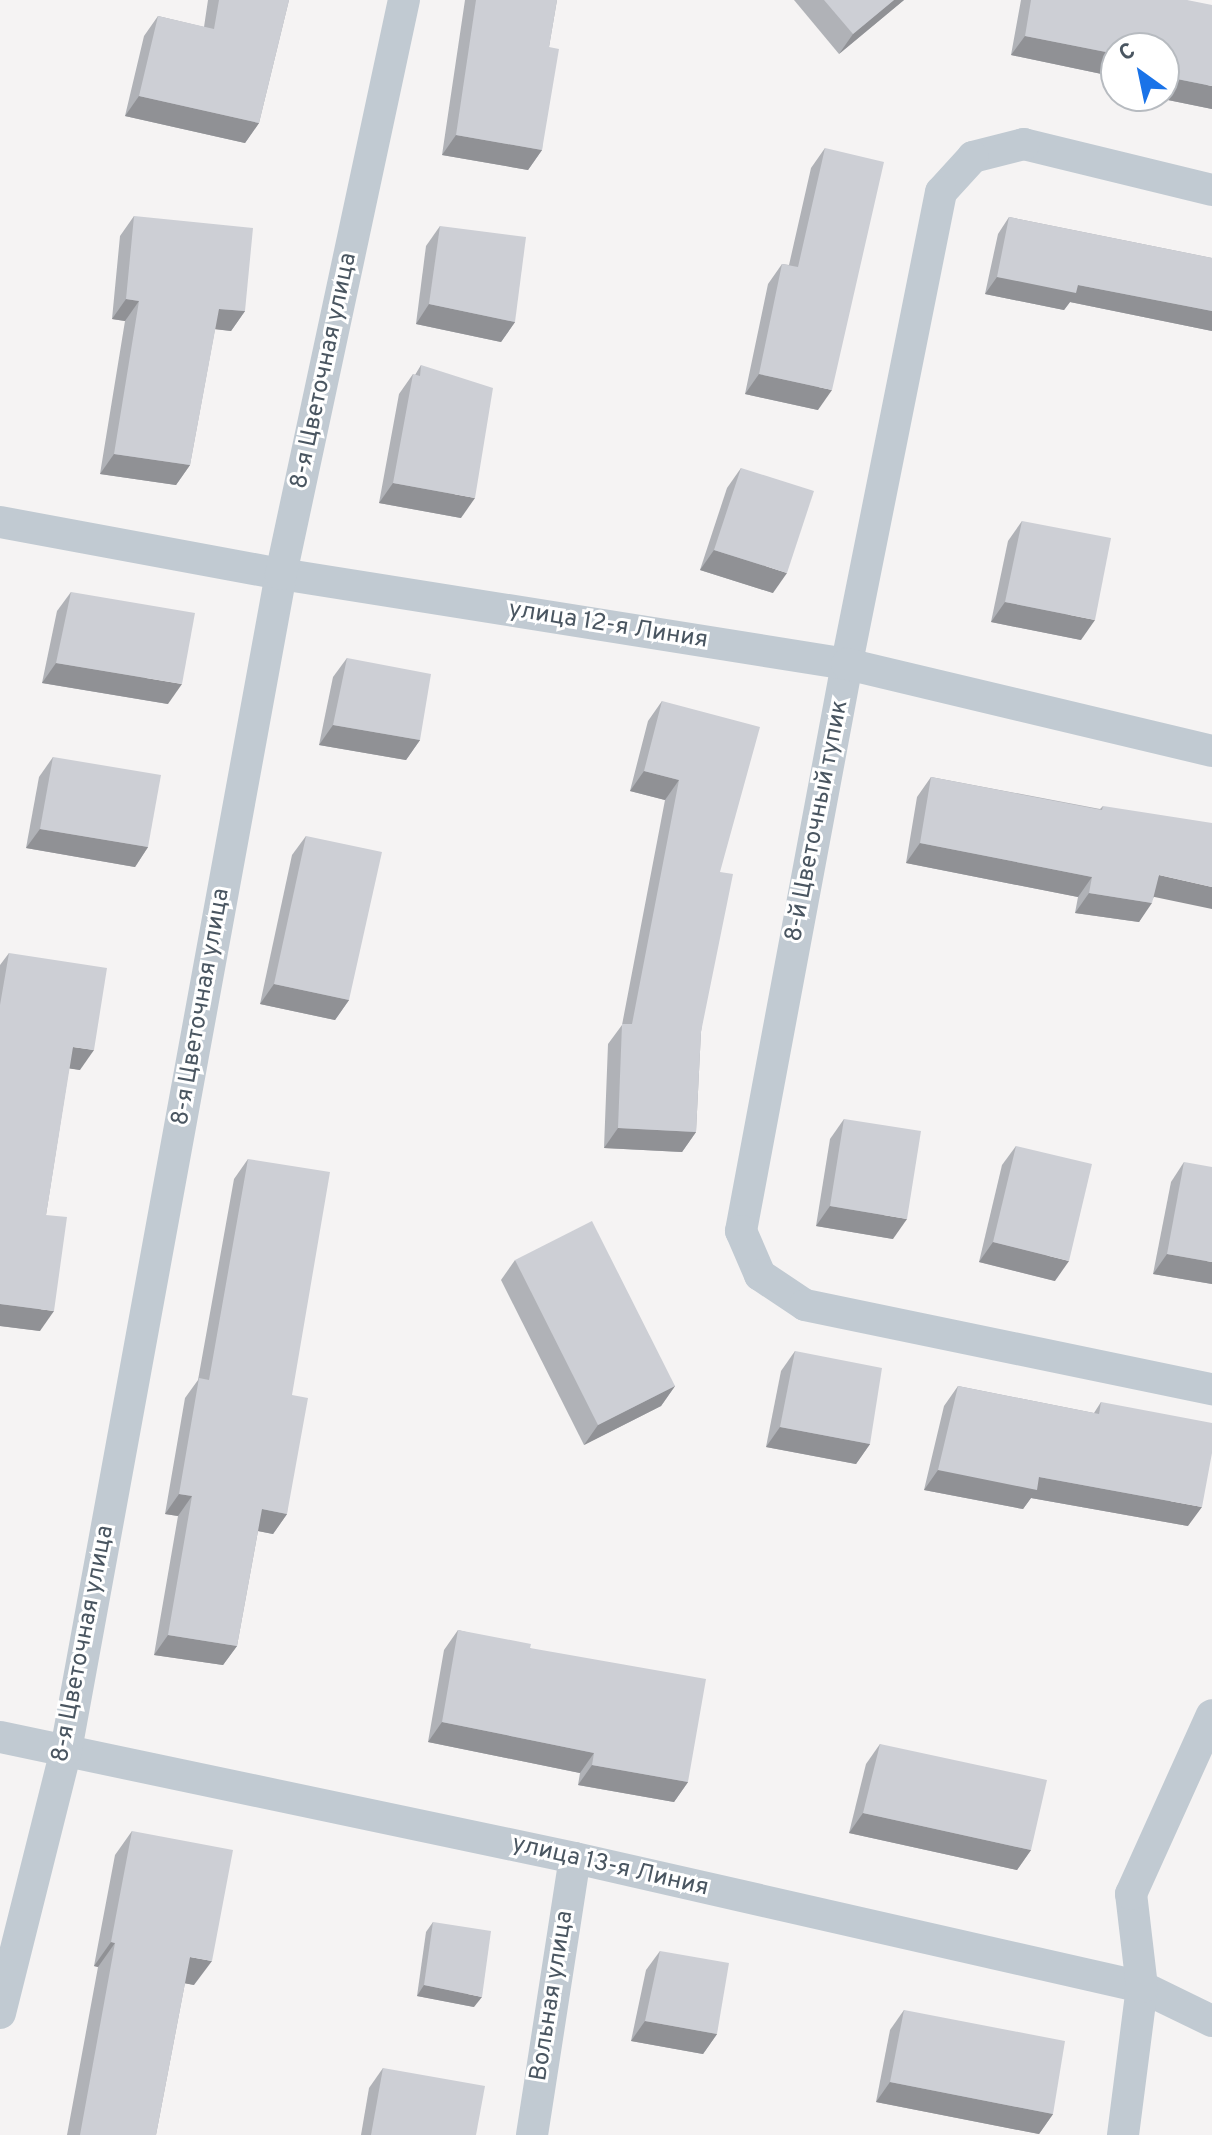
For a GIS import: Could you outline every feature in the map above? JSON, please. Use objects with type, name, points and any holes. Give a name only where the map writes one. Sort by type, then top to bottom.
[{"type":"lane","name":"8-я Цветочная улица","points":[[0,2013],[66,1750],[281,574],[404,0]]},
{"type":"lane","name":"8-й Цветочный тупик","points":[[1212,190],[1024,144],[973,157],[941,192],[847,664],[741,1231],[760,1275],[805,1305],[1212,1389]]},
{"type":"lane","name":"улица 12-я Линия","points":[[0,522],[281,574],[847,664],[1212,751]]},
{"type":"lane","points":[[1123,2135],[1142,1987],[1131,1894],[1212,1715]]},
{"type":"lane","name":"улица 13-я Линия","points":[[0,1737],[575,1858],[1142,1987],[1212,2021]]},
{"type":"lane","name":"Вольная улица","points":[[532,2135],[575,1858]]},
{"type":"building","points":[[219,0],[289,0],[259,123],[139,96],[158,16],[214,29]]},
{"type":"building","points":[[476,0],[557,0],[549,47],[559,49],[542,150],[456,135]]},
{"type":"building","points":[[824,0],[894,0],[853,34]]},
{"type":"building","points":[[1031,0],[1187,0],[1212,5],[1212,86],[1180,80],[1180,32],[1100,32],[1100,51],[1025,36]]},
{"type":"building","points":[[825,148],[884,162],[832,390],[759,374],[782,264],[798,267]]},
{"type":"building","points":[[134,216],[253,228],[245,311],[219,309],[190,465],[114,454],[139,301],[126,299]]},
{"type":"building","points":[[1009,217],[1212,258],[1212,311],[1078,285],[1076,293],[997,277]]},
{"type":"building","points":[[440,226],[526,237],[515,322],[429,304]]},
{"type":"building","points":[[421,365],[493,388],[475,498],[393,483],[413,374],[420,376]]},
{"type":"building","points":[[741,468],[814,491],[787,573],[714,550]]},
{"type":"building","points":[[1022,521],[1111,538],[1095,620],[1005,602]]},
{"type":"building","points":[[71,592],[195,613],[182,684],[56,663]]},
{"type":"building","points":[[347,658],[431,674],[420,740],[333,725]]},
{"type":"building","points":[[662,701],[760,727],[720,872],[733,874],[701,1032],[696,1132],[618,1128],[622,1024],[632,1024],[679,780],[644,771]]},
{"type":"building","points":[[53,757],[161,775],[148,847],[40,829]]},
{"type":"building","points":[[931,777],[1102,810],[1103,806],[1212,823],[1212,887],[1159,875],[1152,903],[1089,893],[1092,877],[920,843]]},
{"type":"building","points":[[306,836],[382,852],[349,1000],[274,984]]},
{"type":"building","points":[[9,953],[107,968],[94,1050],[73,1047],[46,1215],[67,1217],[54,1311],[0,1304],[0,1005]]},
{"type":"building","points":[[844,1119],[921,1131],[907,1219],[830,1206]]},
{"type":"building","points":[[1016,1146],[1092,1164],[1069,1261],[993,1242]]},
{"type":"building","points":[[248,1159],[330,1172],[292,1395],[308,1398],[287,1514],[262,1509],[237,1646],[168,1635],[192,1496],[179,1494],[199,1378],[209,1380]]},
{"type":"building","points":[[1184,1162],[1212,1167],[1212,1262],[1167,1254]]},
{"type":"building","points":[[592,1221],[675,1386],[598,1425],[515,1260]]},
{"type":"building","points":[[795,1351],[882,1368],[870,1444],[780,1427]]},
{"type":"building","points":[[958,1386],[1099,1414],[1101,1402],[1212,1423],[1212,1453],[1202,1507],[1039,1477],[1037,1490],[938,1470]]},
{"type":"building","points":[[458,1630],[531,1644],[530,1648],[706,1679],[688,1782],[592,1765],[594,1753],[442,1722]]},
{"type":"building","points":[[880,1744],[1047,1780],[1031,1850],[863,1813]]},
{"type":"building","points":[[132,1831],[233,1850],[212,1961],[190,1957],[156,2135],[80,2135],[115,1943],[111,1942]]},
{"type":"building","points":[[433,1922],[491,1931],[482,1997],[424,1985]]},
{"type":"building","points":[[660,1951],[729,1963],[717,2034],[645,2021]]},
{"type":"building","points":[[904,2010],[1065,2041],[1053,2114],[890,2082]]},
{"type":"building","points":[[383,2068],[485,2086],[476,2135],[371,2135]]}]
